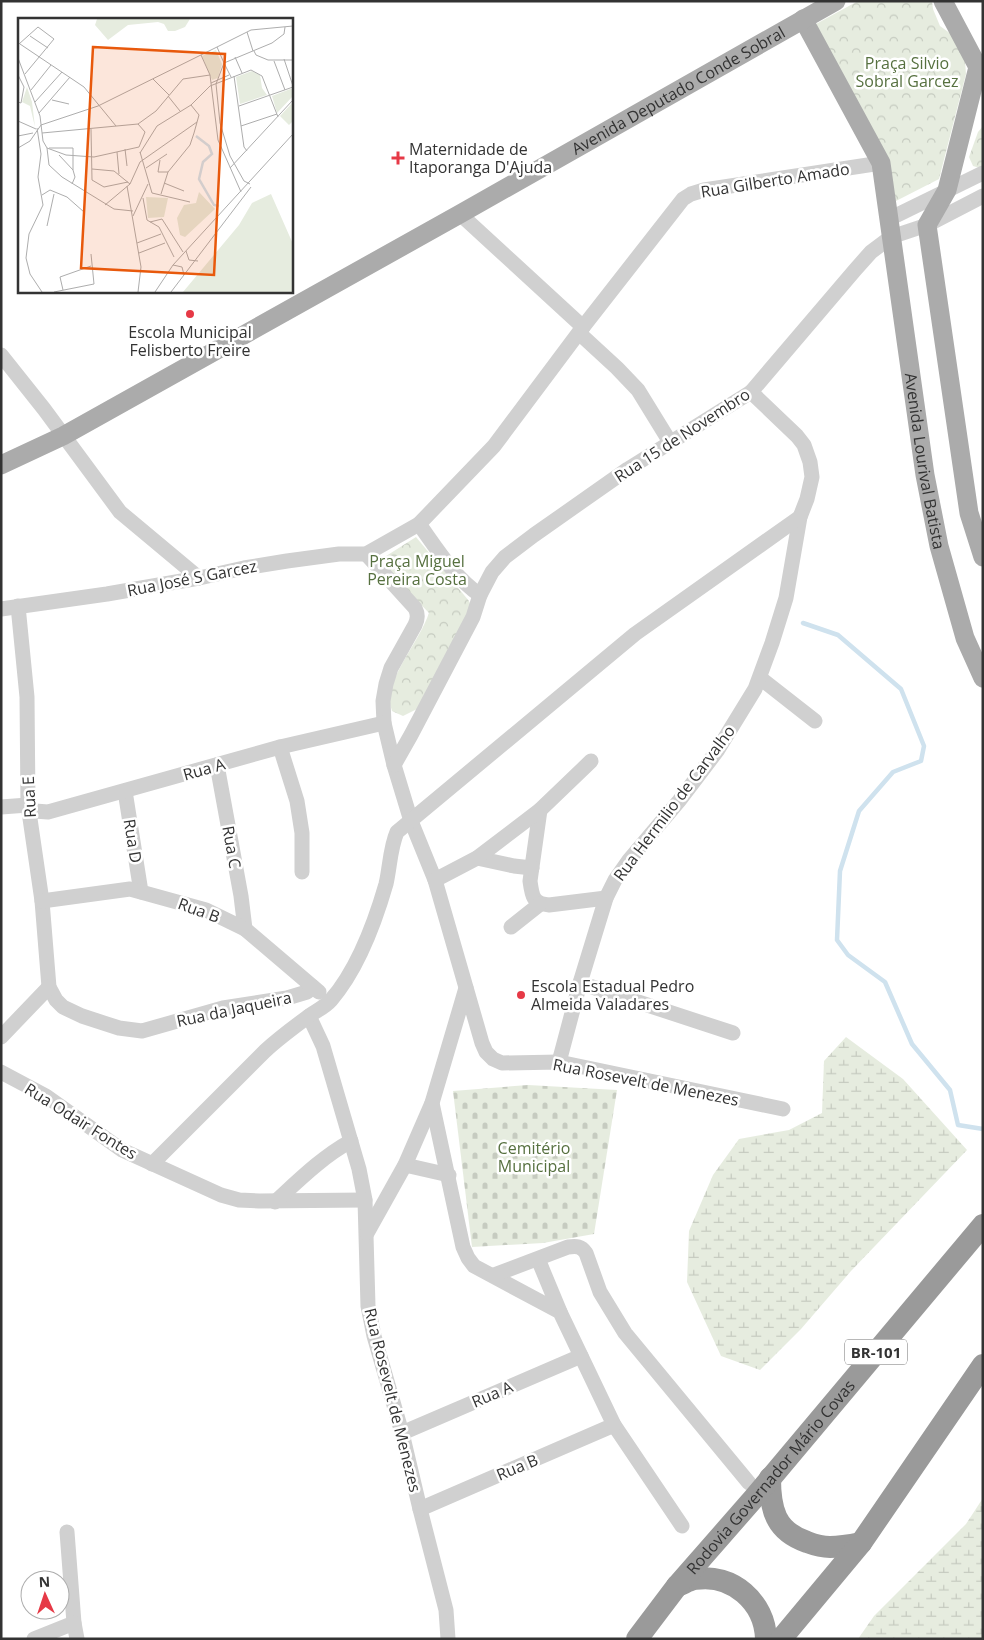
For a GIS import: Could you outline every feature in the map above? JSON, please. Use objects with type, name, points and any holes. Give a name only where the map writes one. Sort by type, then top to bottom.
[{"type":"highway","name":"Rodovia Governador Mário Covas","points":[[637,1639],[677,1586],[754,1498],[759,1480],[983,1225]]},
{"type":"highway","points":[[781,1639],[861,1543],[983,1365]]},
{"type":"highway","points":[[759,1480],[770,1493],[775,1515],[783,1528],[794,1538],[818,1546],[831,1547],[861,1543]]},
{"type":"highway","points":[[677,1586],[695,1579],[714,1579],[732,1584],[748,1595],[760,1610],[766,1628],[766,1639]]},
{"type":"main road","points":[[836,1],[803,19],[880,163],[890,228]]},
{"type":"main road","points":[[927,225],[947,190],[981,69],[943,1]]},
{"type":"main road","name":"Avenida Deputado Conde Sobral","points":[[1,465],[63,436],[803,19]]},
{"type":"main road","name":"Avenida Lourival Batista","points":[[927,225],[969,513],[983,557]]},
{"type":"main road","name":"Avenida Lourival Batista","points":[[890,228],[925,475],[939,546],[965,638],[983,678]]},
{"type":"street","name":"Rua Gilberto Amado","points":[[419,524],[494,446],[683,199],[704,190],[880,163]]},
{"type":"street","points":[[890,228],[947,190],[983,173]]},
{"type":"street","points":[[890,228],[927,225],[983,196]]},
{"type":"street","points":[[460,214],[581,330],[638,390],[670,442]]},
{"type":"street","name":"Rua 15 de Novembro","points":[[480,594],[492,572],[505,557],[534,534],[670,442],[751,392],[890,228]]},
{"type":"street","points":[[1,355],[44,409],[120,512],[200,578]]},
{"type":"street","name":"Rua Hermilio de Carvalho","points":[[559,1062],[580,983],[606,898],[615,880],[629,860],[679,801],[716,751],[755,689],[786,598],[800,517],[807,499],[812,476],[810,462],[804,445],[797,436],[751,392]]},
{"type":"street","points":[[152,1164],[265,1051],[283,1035],[330,1002],[358,957],[372,924],[386,883],[397,832],[635,634],[800,517]]},
{"type":"street","points":[[419,524],[450,567],[469,587],[480,594],[473,617],[412,735],[394,764],[384,723],[383,701],[391,668],[416,625],[418,612],[366,554],[419,524]]},
{"type":"street","name":"Rua José S Garcez","points":[[1,609],[107,594],[296,560],[339,554],[366,554]]},
{"type":"street","name":"Rua E","points":[[18,606],[26,697],[28,804],[42,901],[49,987]]},
{"type":"street","points":[[760,678],[814,721]]},
{"type":"street","name":"Rua A","points":[[28,804],[35,811],[48,812],[280,747],[384,723]]},
{"type":"street","points":[[280,747],[297,801],[302,833],[302,872]]},
{"type":"street","points":[[435,880],[477,858],[540,810],[592,761]]},
{"type":"street","name":"Rua Rosevelt de Menezes","points":[[394,764],[411,821],[435,880],[482,1043],[486,1052],[493,1059],[502,1063],[559,1062],[783,1109]]},
{"type":"street","name":"Rua C","points":[[217,765],[241,896],[245,929]]},
{"type":"street","name":"Rua D","points":[[125,791],[141,892]]},
{"type":"street","points":[[1,807],[28,804]]},
{"type":"street","points":[[540,810],[530,881],[534,899],[540,904],[550,905],[606,898]]},
{"type":"street","points":[[477,858],[532,868]]},
{"type":"street","name":"Rua B","points":[[42,901],[130,889],[206,910],[245,929],[330,1002]]},
{"type":"street","points":[[511,927],[540,904]]},
{"type":"street","points":[[580,983],[733,1033]]},
{"type":"street","points":[[1,1037],[49,987]]},
{"type":"street","name":"Rua da Jaqueira","points":[[49,987],[56,1000],[63,1007],[82,1016],[133,1031],[142,1031],[223,1008],[287,998],[307,992],[313,987]]},
{"type":"street","points":[[367,1233],[405,1165],[432,1103],[467,987]]},
{"type":"street","name":"Rua Rosevelt de Menezes","points":[[309,1016],[323,1046],[351,1141],[365,1200],[368,1306],[374,1336],[402,1433],[446,1610],[448,1639]]},
{"type":"street","name":"Rua Odair Fontes","points":[[1,1072],[46,1096],[122,1150],[221,1195],[240,1200],[275,1202],[365,1200]]},
{"type":"street","points":[[432,1103],[449,1174],[463,1248],[468,1258],[474,1266],[560,1312]]},
{"type":"street","points":[[275,1202],[314,1166],[351,1141]]},
{"type":"street","points":[[405,1165],[449,1174]]},
{"type":"street","points":[[494,1275],[568,1247],[579,1246],[583,1248],[600,1292],[625,1333],[759,1480]]},
{"type":"street","points":[[538,1259],[560,1312],[614,1425],[682,1526]]},
{"type":"street","name":"Rua A","points":[[402,1433],[581,1356]]},
{"type":"street","name":"Rua B","points":[[420,1509],[614,1425]]},
{"type":"street","points":[[67,1532],[77,1639]]},
{"type":"street","points":[[34,1639],[74,1623]]},
{"type":"green space","name":"Praça Silvio Sobral Garcez","points":[[858,1],[932,1],[940,26],[951,34],[965,61],[966,74],[939,179],[896,201],[891,194],[816,24]]},
{"type":"green space","points":[[983,126],[983,169],[973,166],[969,157],[978,132]]},
{"type":"green space","name":"Praça Miguel Pereira Costa","points":[[416,537],[469,601],[472,609],[417,709],[403,716],[392,711],[390,702],[392,689],[400,667],[429,613],[382,564],[383,558]]},
{"type":"green space","points":[[846,1037],[903,1079],[967,1150],[851,1271],[801,1329],[760,1370],[721,1356],[687,1282],[689,1231],[713,1175],[739,1139],[789,1130],[822,1113],[824,1061]]},
{"type":"green space","name":"Cemitério Municipal","points":[[528,1085],[617,1090],[594,1234],[543,1243],[472,1247],[453,1091]]},
{"type":"green space","points":[[983,1498],[983,1639],[858,1639],[874,1616],[966,1524]]},
{"type":"waterway","points":[[803,623],[838,635],[901,689],[924,746],[921,761],[893,772],[859,811],[840,871],[837,940],[848,955],[885,982],[912,1044],[950,1090],[958,1125],[983,1129]]},
{"type":"place","name":"Maternidade de Itaporanga D'Ajuda","points":[[398,158]]},
{"type":"place","name":"Escola Municipal Felisberto Freire","points":[[190,314]]},
{"type":"place","name":"Escola Estadual Pedro Almeida Valadares","points":[[521,995]]}]
